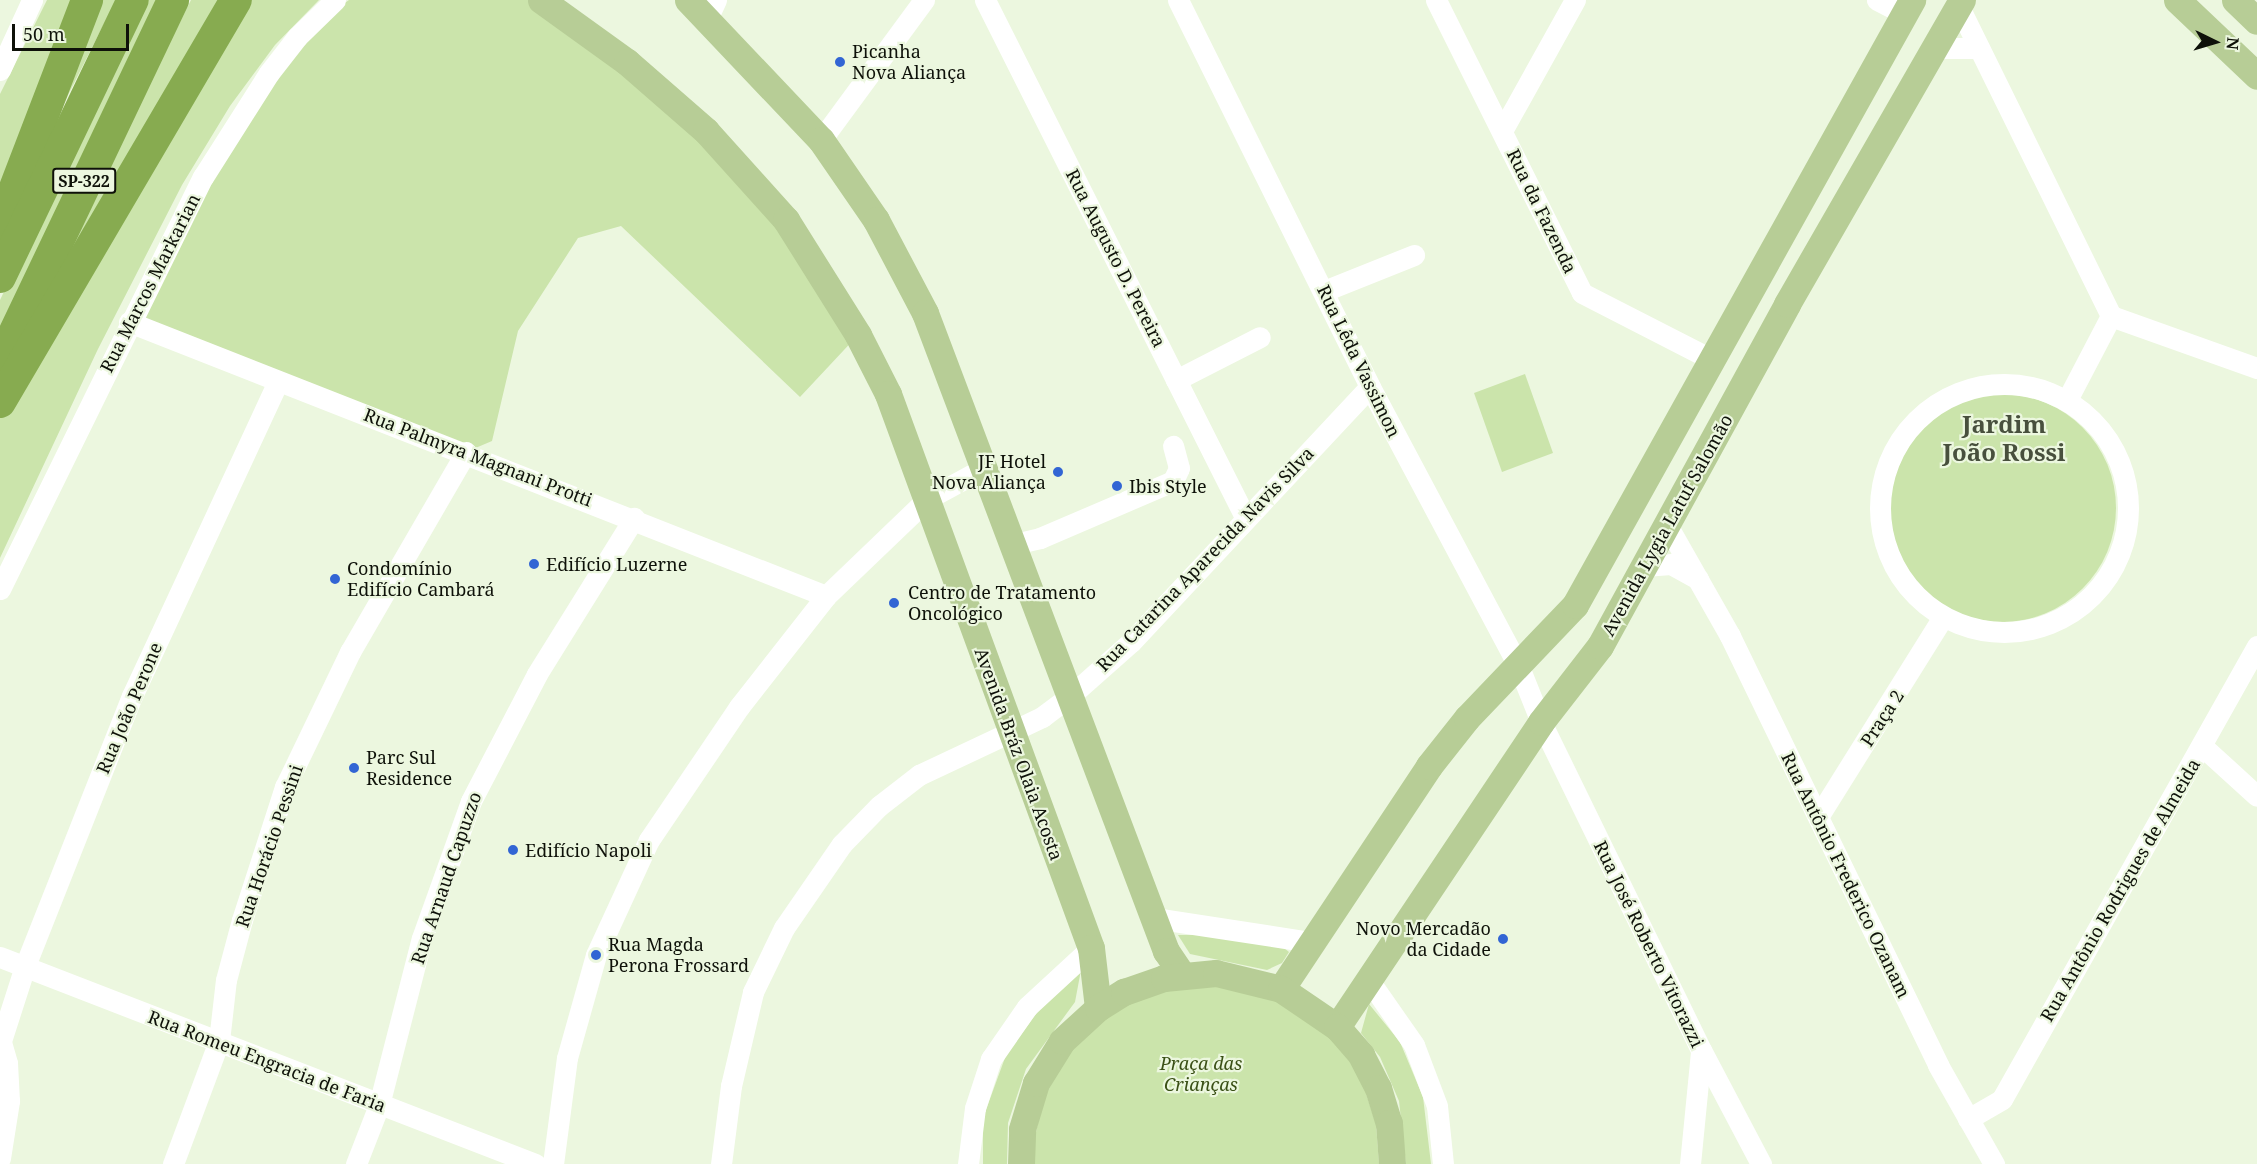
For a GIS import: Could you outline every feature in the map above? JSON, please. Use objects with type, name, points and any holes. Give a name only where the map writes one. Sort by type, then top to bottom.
[{"type":"highway","points":[[0,227],[87,0]]},
{"type":"highway","name":"SP-322","points":[[0,277],[133,0]]},
{"type":"highway","name":"SP-322","points":[[0,363],[173,0]]},
{"type":"highway","points":[[0,402],[236,0]]},
{"type":"main road","name":"Avenida Bráz Olaia Acosta","points":[[541,0],[627,62],[706,131],[786,220],[858,335],[888,394],[1091,948],[1098,1008]]},
{"type":"main road","points":[[2177,0],[2257,76]]},
{"type":"main road","points":[[2235,0],[2257,21]]},
{"type":"main road","name":"Avenida Lygia Latuf Salomão","points":[[1337,1027],[1541,722],[1594,656],[1787,304],[1961,3]]},
{"type":"main road","points":[[704,6],[821,140],[876,220],[925,313],[986,467],[1069,697],[1166,951],[1182,975]]},
{"type":"main road","points":[[1281,988],[1429,766],[1467,718],[1519,667],[1575,605],[1908,7]]},
{"type":"main road","points":[[1711,359],[1724,375],[1744,386]]},
{"type":"main road","points":[[1020,1164],[1022,1130],[1036,1083],[1062,1041],[1098,1008],[1143,984],[1182,975],[1216,974],[1281,988],[1337,1027],[1361,1055],[1378,1088],[1389,1123],[1392,1164]]},
{"type":"street","points":[[0,70],[32,0]]},
{"type":"street","name":"Rua Marcos Markarian","points":[[0,589],[129,322],[241,111],[297,37],[334,0]]},
{"type":"street","points":[[821,140],[924,0]]},
{"type":"street","name":"Rua Augusto D. Pereira","points":[[985,0],[1245,517]]},
{"type":"street","name":"Rua Lêda Vassimon","points":[[1178,0],[1370,387],[1519,667],[1541,722]]},
{"type":"street","name":"Rua da Fazenda","points":[[1436,0],[1582,293],[1711,359]]},
{"type":"street","points":[[1502,131],[1575,0]]},
{"type":"street","points":[[1877,0],[1908,7]]},
{"type":"street","points":[[1961,3],[1979,48],[2111,316],[2257,368]]},
{"type":"street","points":[[1937,48],[1979,48]]},
{"type":"street","points":[[1324,291],[1414,255]]},
{"type":"street","points":[[2067,399],[2111,316]]},
{"type":"street","name":"Rua Palmyra Magnani Protti","points":[[129,322],[634,518],[825,596]]},
{"type":"street","points":[[1176,380],[1260,337]]},
{"type":"street","name":"Rua João Perone","points":[[0,1158],[9,1101],[7,1063],[0,1043],[25,966],[132,696],[278,381]]},
{"type":"street","points":[[1998,383],[2034,386],[2067,399],[2097,424],[2118,457],[2125,485],[2126,534],[2112,570],[2088,601],[2055,622],[2018,632],[1979,631],[1943,617],[1914,595],[1894,566],[1882,532],[1880,496],[1888,462],[1906,431],[1932,406],[1964,390],[1998,383]]},
{"type":"street","name":"Rua Catarina Aparecida Navis Silva","points":[[721,1164],[731,1086],[753,992],[784,928],[842,844],[879,806],[920,775],[1042,717],[1069,697],[1131,642],[1245,517],[1370,387]]},
{"type":"street","points":[[1014,544],[1040,538],[1173,481],[1179,468],[1173,446]]},
{"type":"street","name":"Rua Horácio Pessini","points":[[173,1164],[219,1041],[226,980],[239,930],[285,787],[350,652],[466,452]]},
{"type":"street","points":[[553,1164],[567,1058],[596,955],[649,840],[739,707],[825,596],[927,499],[986,467]]},
{"type":"street","name":"Rua Arnaud Capuzzo","points":[[356,1164],[379,1105],[422,938],[471,801],[537,674],[634,518]]},
{"type":"street","name":"Rua Antônio Frederico Ozanam","points":[[1667,525],[1703,584],[1968,1119],[1985,1161]]},
{"type":"street","name":"Rua Antônio Frederico Ozanam","points":[[1644,566],[1671,564],[1685,569],[1703,584]]},
{"type":"street","name":"Praça 2","points":[[1818,817],[1943,617]]},
{"type":"street","name":"Rua Antônio Rodrigues de Almeida","points":[[1968,1119],[2002,1099],[2257,646]]},
{"type":"street","name":"Rua José Roberto Vitorazzi","points":[[1541,722],[1701,1050],[1761,1164]]},
{"type":"street","points":[[2202,746],[2257,796]]},
{"type":"street","points":[[1154,918],[1311,942]]},
{"type":"street","points":[[968,1164],[975,1108],[991,1059],[1027,1007],[1091,948]]},
{"type":"street","name":"Rua Romeu Engracia de Faria","points":[[0,957],[535,1164]]},
{"type":"street","points":[[1368,979],[1414,1045],[1437,1106],[1443,1164]]},
{"type":"street","points":[[1690,1164],[1701,1050]]},
{"type":"green space","points":[[47,0],[75,0],[0,201],[0,94]]},
{"type":"green space","points":[[98,0],[116,0],[63,105]]},
{"type":"green space","points":[[144,0],[160,0],[0,336],[0,300]]},
{"type":"green space","points":[[191,0],[228,0],[51,288],[132,117]]},
{"type":"green space","points":[[244,0],[319,0],[275,45],[230,106],[182,185],[98,349],[0,558],[0,417]]},
{"type":"green space","points":[[349,0],[541,0],[706,131],[858,335],[800,397],[621,226],[578,238],[518,331],[492,441],[466,452],[129,322],[297,37]]},
{"type":"green space","points":[[1525,374],[1553,453],[1502,472],[1474,393]]},
{"type":"green space","points":[[1991,394],[2013,394],[2056,407],[2083,427],[2103,454],[2114,486],[2116,508],[2114,530],[2103,562],[2083,589],[2056,609],[2035,617],[2013,622],[1991,622],[1948,609],[1921,589],[1901,562],[1893,541],[1888,519],[1888,497],[1901,454],[1921,427],[1948,407],[1969,399]]},
{"type":"green space","points":[[1178,935],[1218,935],[1279,944],[1289,952],[1282,963],[1267,970],[1190,954]]},
{"type":"green space","points":[[1081,970],[1075,1002],[1026,1069],[1008,1123],[1007,1164],[983,1164],[983,1118],[1006,1055],[1042,1006]]},
{"type":"green space","name":"Praça das Crianças","points":[[1217,984],[1262,993],[1311,1021],[1341,1048],[1362,1081],[1376,1124],[1379,1164],[1035,1164],[1033,1147],[1042,1103],[1062,1062],[1092,1028],[1129,1002],[1172,987]]},
{"type":"green space","points":[[1369,1004],[1400,1042],[1423,1097],[1431,1164],[1406,1164],[1399,1101],[1380,1057],[1361,1033]]},
{"type":"place","name":"Picanha Nova Aliança","points":[[840,62]]},
{"type":"place","name":"JF Hotel Nova Aliança","points":[[1058,472]]},
{"type":"place","name":"Ibis Style","points":[[1117,486]]},
{"type":"place","name":"Edifício Luzerne","points":[[534,564]]},
{"type":"place","name":"Condomínio Edifício Cambará","points":[[335,579]]},
{"type":"place","name":"Centro de Tratamento Oncológico","points":[[894,603]]},
{"type":"place","name":"Parc Sul Residence","points":[[354,768]]},
{"type":"place","name":"Edifício Napoli","points":[[513,850]]},
{"type":"place","name":"Novo Mercadão da Cidade","points":[[1503,939]]},
{"type":"place","name":"Rua Magda Perona Frossard","points":[[596,955]]},
{"type":"district","name":"Jardim João Rossi","points":[[2004,438]]}]
